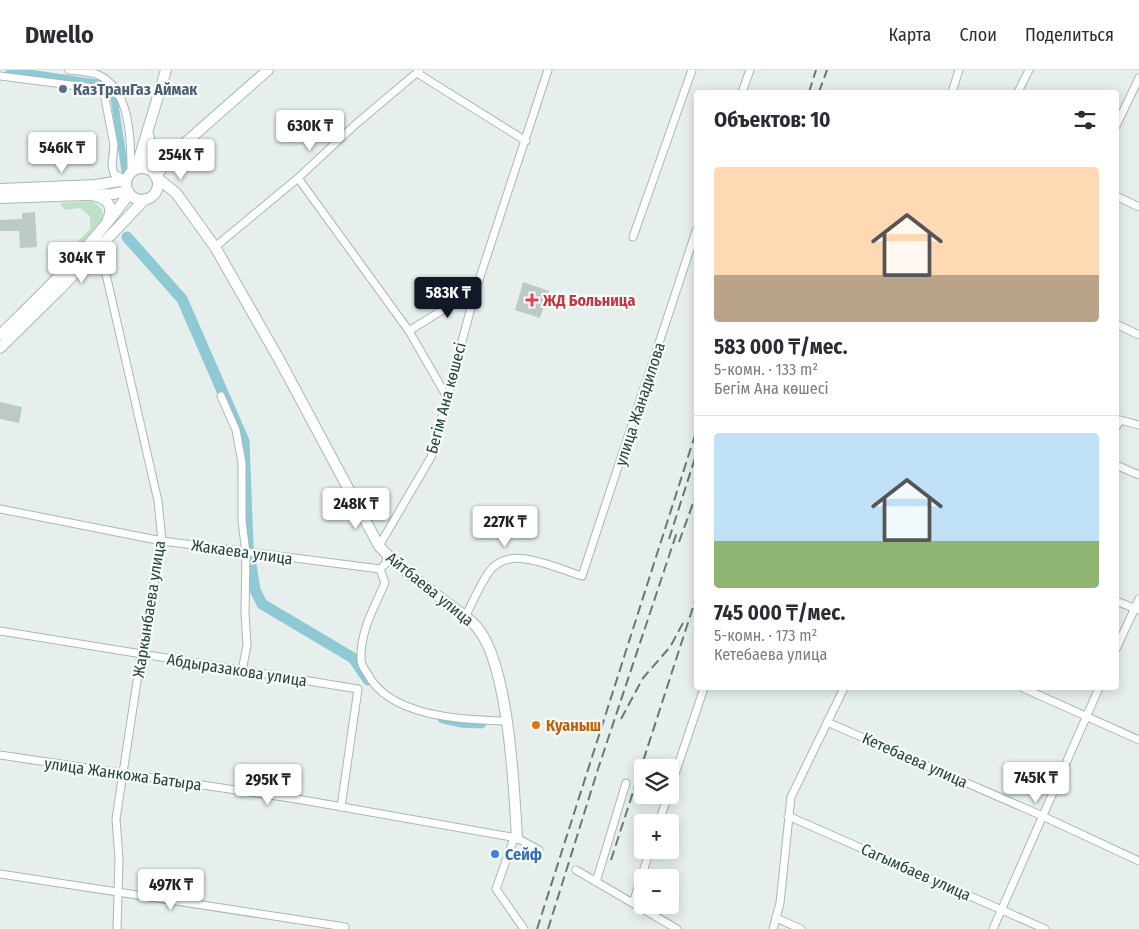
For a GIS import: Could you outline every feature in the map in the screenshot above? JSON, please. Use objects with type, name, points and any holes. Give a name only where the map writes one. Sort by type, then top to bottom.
[{"type":"street","points":[[69,70],[96,74],[111,83],[120,99],[131,130],[131,173],[128,192],[105,227]]},
{"type":"street","points":[[131,173],[166,70]]},
{"type":"street","points":[[0,335],[99,240],[153,195],[157,186],[156,177],[168,158],[268,70]]},
{"type":"street","name":"Бегім Ана көшесі","points":[[380,546],[430,457],[476,289],[548,70]]},
{"type":"street","points":[[632,237],[692,70]]},
{"type":"street","points":[[743,90],[750,70]]},
{"type":"street","points":[[953,90],[959,70]]},
{"type":"street","points":[[1019,90],[1029,70]]},
{"type":"street","points":[[215,247],[298,178],[356,124],[419,71],[526,141]]},
{"type":"street","points":[[0,76],[94,88],[104,93],[114,146],[112,166],[114,174],[131,173]]},
{"type":"street","points":[[1119,120],[1139,78]]},
{"type":"street","points":[[150,118],[148,169],[156,177]]},
{"type":"street","points":[[0,189],[96,185],[148,169]]},
{"type":"street","name":"Айтбаева улица","points":[[156,177],[176,193],[215,247],[271,344],[380,546],[394,562],[478,629],[493,655],[506,721],[512,766],[516,838]]},
{"type":"street","points":[[298,178],[409,331],[446,397]]},
{"type":"street","points":[[0,198],[128,192],[136,199],[168,195],[176,197],[185,206]]},
{"type":"street","points":[[0,348],[60,289],[99,240],[111,211],[109,203],[103,198],[89,194]]},
{"type":"street","points":[[1119,197],[1139,207]]},
{"type":"street","name":"улица Жанадилова","points":[[465,617],[489,571],[502,560],[513,557],[524,558],[582,576],[694,237]]},
{"type":"street","name":"Жаркынбаева улица","points":[[99,240],[158,501],[162,541],[141,655],[116,819],[119,859],[117,929]]},
{"type":"street","points":[[409,331],[476,289]]},
{"type":"street","points":[[1119,325],[1139,335]]},
{"type":"street","points":[[221,396],[236,430],[242,463],[242,522],[246,553],[245,614],[247,645],[242,671]]},
{"type":"street","points":[[1119,422],[1120,420],[1139,425]]},
{"type":"street","points":[[1119,466],[1139,475]]},
{"type":"street","name":"Жакаева улица","points":[[0,508],[162,541],[380,570]]},
{"type":"street","points":[[388,555],[386,563],[380,570],[385,583],[362,641],[361,662],[370,680],[386,696],[422,712],[461,720],[506,721]]},
{"type":"street","points":[[1119,643],[1137,609],[1139,599]]},
{"type":"street","points":[[1119,602],[1137,609]]},
{"type":"street","name":"Абдыразакова улица","points":[[0,632],[358,689],[342,807]]},
{"type":"street","points":[[679,762],[703,690]]},
{"type":"street","points":[[773,929],[783,874],[791,797],[843,690]]},
{"type":"street","points":[[1027,690],[1139,740]]},
{"type":"street","points":[[992,929],[1098,690]]},
{"type":"street","name":"Кетебаева улица","points":[[827,722],[1042,816],[1139,861]]},
{"type":"street","name":"улица Жанкожа Батыра","points":[[0,755],[342,807],[516,838],[539,850]]},
{"type":"street","points":[[596,882],[626,783]]},
{"type":"street","name":"Сагымбаев улица","points":[[788,816],[1045,929]]},
{"type":"street","points":[[516,838],[496,889],[524,929]]},
{"type":"street","points":[[633,904],[647,859]]},
{"type":"street","points":[[576,870],[677,929]]},
{"type":"street","points":[[0,874],[345,927]]},
{"type":"street","points":[[776,918],[801,929]]},
{"type":"green space","points":[[92,201],[102,209],[103,220],[82,245],[79,245],[78,241],[90,229],[90,216],[80,208],[65,210],[60,203]]},
{"type":"building","points":[[35,212],[37,247],[20,248],[19,231],[0,231],[0,220],[22,219],[22,213]]},
{"type":"building","name":"ЖД Больница","points":[[523,282],[549,291],[540,318],[515,310]]},
{"type":"building","points":[[0,402],[22,407],[19,423],[0,419]]},
{"type":"waterway","points":[[9,70],[104,84],[114,98],[125,171]]},
{"type":"waterway","points":[[127,237],[182,299],[244,441],[248,546],[255,590],[262,604],[353,658],[368,680]]},
{"type":"waterway","points":[[443,718],[461,722],[481,723]]},
{"type":"railway","points":[[810,90],[816,70]]},
{"type":"railway","points":[[820,90],[827,70]]},
{"type":"railway","points":[[537,929],[694,438]]},
{"type":"railway","points":[[669,539],[694,461]]},
{"type":"railway","points":[[679,542],[694,501]]},
{"type":"railway","points":[[548,929],[598,769],[677,532]]},
{"type":"railway","points":[[611,860],[694,604]]},
{"type":"railway","points":[[621,719],[643,678],[670,647],[683,623]]},
{"type":"place","name":"КазТранГаз Аймак","points":[[63,89]]},
{"type":"place","name":"ЖД Больница","points":[[532,300]]},
{"type":"place","name":"Куаныш","points":[[536,725]]},
{"type":"place","name":"Сейф","points":[[495,854]]}]
